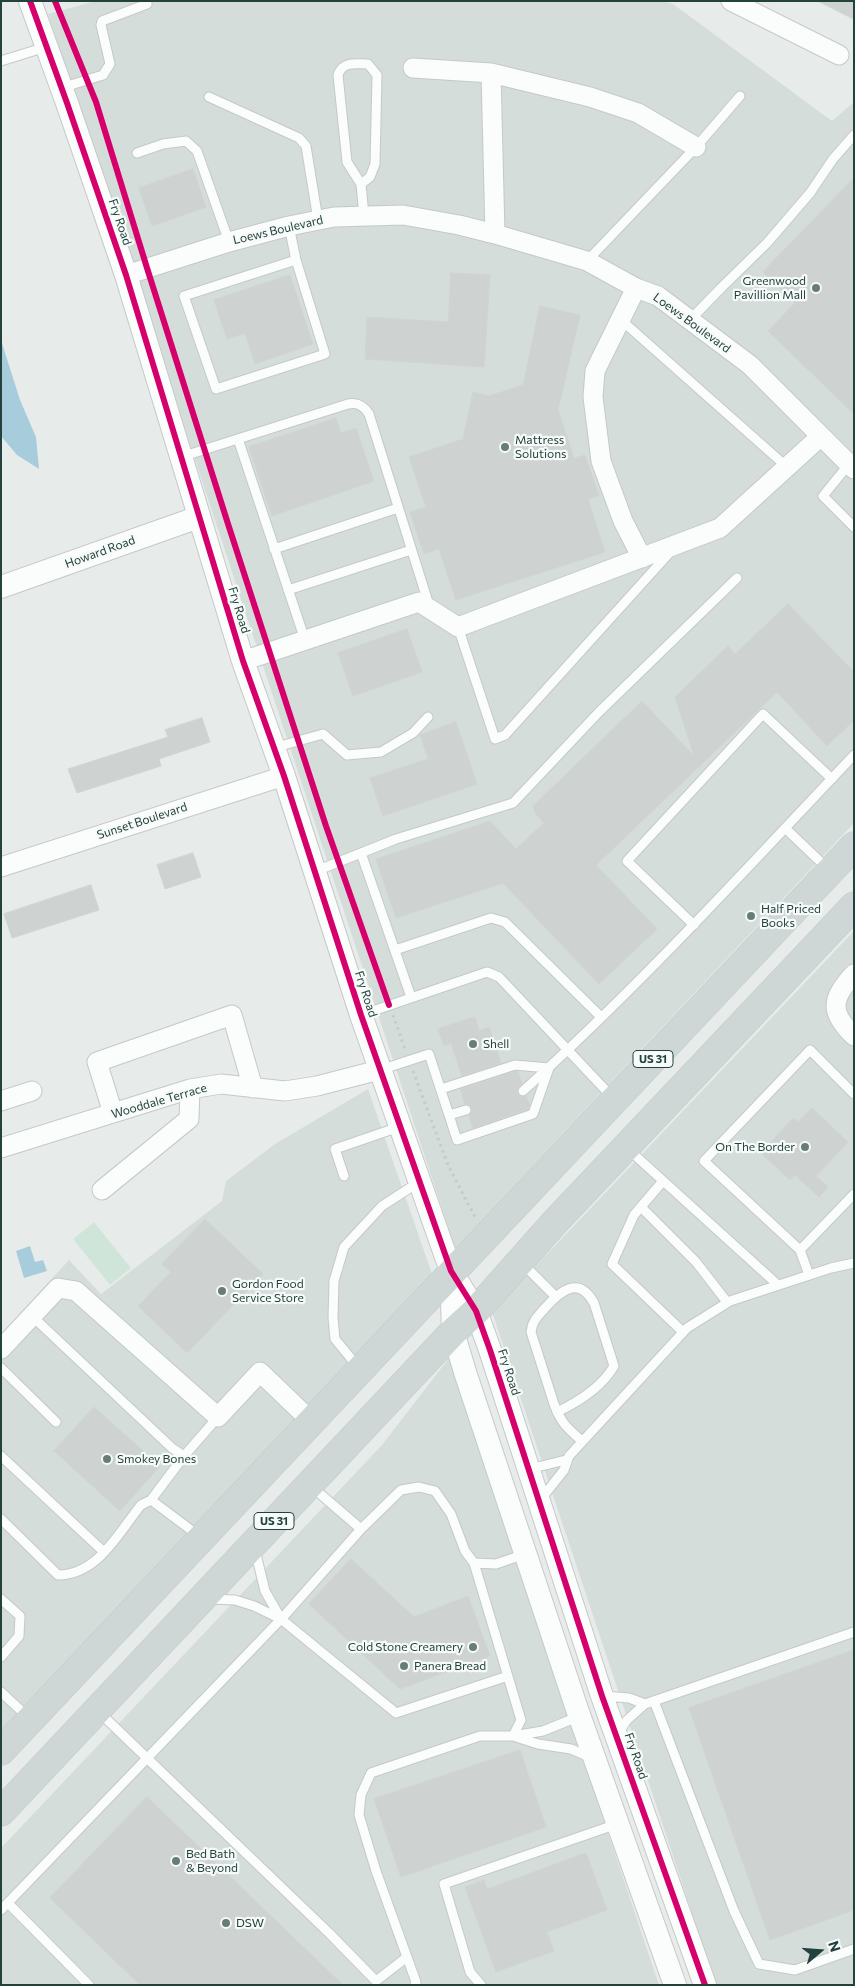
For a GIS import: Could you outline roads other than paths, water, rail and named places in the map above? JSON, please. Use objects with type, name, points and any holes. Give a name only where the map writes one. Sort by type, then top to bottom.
[{"type":"main road","name":"US 31","points":[[1,1751],[451,1271],[854,846]]},
{"type":"main road","name":"US 31","points":[[1,1812],[309,1484],[476,1310],[519,1260],[854,906]]},
{"type":"street","name":"Fry Road","points":[[30,1],[126,275],[243,661],[284,776],[360,1015],[451,1271],[476,1310],[602,1696],[705,1985]]},
{"type":"street","points":[[731,1],[839,54]]},
{"type":"street","points":[[413,68],[491,73],[590,97],[638,113],[696,147]]},
{"type":"street","points":[[491,73],[494,234]]},
{"type":"street","name":"Loews Boulevard","points":[[126,275],[228,242],[318,220],[403,215],[459,225],[494,234],[587,261],[636,288],[658,296],[750,365],[852,466]]},
{"type":"street","points":[[636,288],[595,371],[593,397],[601,461],[623,521],[642,558]]},
{"type":"street","points":[[243,661],[419,602],[458,627],[720,528],[821,436]]},
{"type":"street","name":"Howard Road","points":[[1,587],[199,517]]},
{"type":"street","name":"Sunset Boulevard","points":[[1,867],[284,776]]},
{"type":"street","points":[[854,974],[842,986],[835,1002],[838,1017],[854,1036]]},
{"type":"street","points":[[113,1113],[97,1062],[232,1015],[253,1088]]},
{"type":"street","name":"Wooddale Terrace","points":[[1,1148],[190,1089],[220,1084],[285,1091],[317,1086],[379,1070]]},
{"type":"street","points":[[102,1190],[189,1119],[190,1089]]},
{"type":"street","points":[[1,1101],[32,1091]]},
{"type":"street","name":"Fry Road","points":[[451,1271],[453,1332],[580,1716],[675,1985]]},
{"type":"street","points":[[1,1349],[58,1288],[76,1291],[218,1417],[260,1372],[311,1421]]},
{"type":"lane","points":[[61,88],[103,74],[110,64],[101,25],[102,20],[146,4]]},
{"type":"lane","points":[[1,61],[46,47]]},
{"type":"lane","points":[[361,184],[370,177],[375,164],[377,75],[368,64],[346,64],[340,69],[338,75],[347,162],[361,184],[364,216]]},
{"type":"lane","points":[[587,261],[696,147],[740,96]]},
{"type":"lane","points":[[209,98],[299,138],[306,146],[318,220]]},
{"type":"lane","points":[[690,320],[768,243],[810,193],[833,159],[854,135]]},
{"type":"lane","points":[[137,153],[164,144],[186,141],[197,151],[228,242]]},
{"type":"lane","points":[[289,226],[296,260],[325,354],[216,389],[184,296],[296,260]]},
{"type":"lane","points":[[620,319],[787,467]]},
{"type":"lane","points":[[180,458],[348,404],[359,404],[369,414],[430,610]]},
{"type":"lane","points":[[238,439],[305,640]]},
{"type":"lane","points":[[852,466],[823,496],[854,527]]},
{"type":"lane","points":[[274,549],[398,508]]},
{"type":"lane","points":[[458,627],[496,739],[505,736],[678,544]]},
{"type":"lane","points":[[288,590],[411,550]]},
{"type":"lane","points":[[315,872],[396,839],[513,803],[599,712],[737,578]]},
{"type":"lane","points":[[694,925],[627,861],[763,714],[832,779]]},
{"type":"lane","points":[[273,748],[323,734],[347,755],[381,752],[413,733],[428,717]]},
{"type":"lane","points":[[523,1091],[549,1068],[694,925],[854,755]]},
{"type":"lane","points":[[785,828],[830,871]]},
{"type":"lane","points":[[361,852],[411,997]]},
{"type":"lane","points":[[395,950],[491,918],[505,922],[601,1017]]},
{"type":"lane","points":[[360,1015],[487,972],[499,977],[614,1099]]},
{"type":"lane","points":[[809,1275],[800,1250],[704,1161],[810,1050],[854,1094]]},
{"type":"lane","points":[[379,1070],[429,1054],[457,1140],[533,1114],[549,1068]]},
{"type":"lane","points":[[441,1088],[516,1065],[549,1068]]},
{"type":"lane","points":[[449,1115],[466,1110]]},
{"type":"lane","points":[[344,1176],[336,1149],[400,1126]]},
{"type":"lane","points":[[626,1147],[778,1285]]},
{"type":"lane","points":[[663,1180],[634,1215],[612,1264],[683,1332]]},
{"type":"lane","points":[[360,1369],[335,1339],[333,1318],[334,1281],[344,1247],[382,1206],[420,1182]]},
{"type":"lane","points":[[800,1250],[854,1194]]},
{"type":"lane","points":[[641,1207],[696,1262],[727,1302]]},
{"type":"lane","points":[[519,1260],[555,1296]]},
{"type":"lane","points":[[539,1502],[564,1470],[566,1460],[683,1332],[727,1302],[809,1275],[854,1263]]},
{"type":"lane","points":[[557,1412],[579,1401],[614,1366],[594,1303],[590,1294],[582,1288],[574,1287],[555,1296],[532,1323],[531,1332],[557,1412],[561,1421],[582,1442]]},
{"type":"lane","points":[[32,1316],[172,1448],[184,1456]]},
{"type":"lane","points":[[1,1368],[56,1422]]},
{"type":"lane","points":[[1,1519],[58,1575],[72,1575],[97,1561],[141,1505],[151,1500],[184,1456],[218,1417]]},
{"type":"lane","points":[[1,1456],[104,1552]]},
{"type":"lane","points":[[529,1469],[566,1460]]},
{"type":"lane","points":[[309,1484],[361,1529]]},
{"type":"lane","points":[[89,1985],[4,1907],[281,1619],[361,1529],[401,1490],[419,1486],[435,1491],[452,1514],[465,1551],[474,1563],[521,1720],[513,1736]]},
{"type":"lane","points":[[151,1500],[201,1538]]},
{"type":"lane","points":[[254,1543],[265,1591],[281,1619]]},
{"type":"lane","points":[[474,1563],[496,1564],[525,1554]]},
{"type":"lane","points":[[1,1599],[20,1616],[19,1636],[1,1657]]},
{"type":"lane","points":[[201,1599],[235,1600],[281,1619],[396,1713],[508,1676]]},
{"type":"lane","points":[[617,1736],[627,1720],[645,1704],[854,1632]]},
{"type":"lane","points":[[1,1692],[31,1719]]},
{"type":"lane","points":[[602,1696],[629,1698],[645,1704]]},
{"type":"lane","points":[[654,1701],[734,1911],[759,1964],[795,1970],[854,1949]]},
{"type":"lane","points":[[97,1710],[329,1932],[376,1981],[407,1957]]},
{"type":"lane","points":[[415,1985],[416,1982],[376,1871],[360,1815],[361,1795],[371,1773],[480,1736],[513,1736],[543,1731],[580,1716]]},
{"type":"lane","points":[[513,1736],[538,1744],[571,1749],[596,1759]]},
{"type":"lane","points":[[480,1985],[470,1972],[444,1884],[618,1824]]},
{"type":"water","points":[[1,340],[20,400],[36,437],[39,469],[17,455],[1,436]]},
{"type":"water","points":[[30,1246],[35,1262],[43,1260],[47,1271],[24,1278],[16,1251]]},
{"type":"place","name":"Greenwood Pavillion Mall","points":[[816,288]]},
{"type":"place","name":"Mattress Solutions","points":[[505,447]]},
{"type":"place","name":"Half Priced Books","points":[[751,916]]},
{"type":"place","name":"Shell","points":[[473,1044]]},
{"type":"place","name":"On The Border","points":[[805,1147]]},
{"type":"place","name":"Gordon Food Service Store","points":[[222,1291]]},
{"type":"place","name":"Smokey Bones","points":[[107,1459]]},
{"type":"place","name":"Cold Stone Creamery","points":[[473,1647]]},
{"type":"place","name":"Panera Bread","points":[[404,1666]]},
{"type":"place","name":"Bed Bath & Beyond","points":[[176,1861]]},
{"type":"place","name":"DSW","points":[[226,1923]]}]
